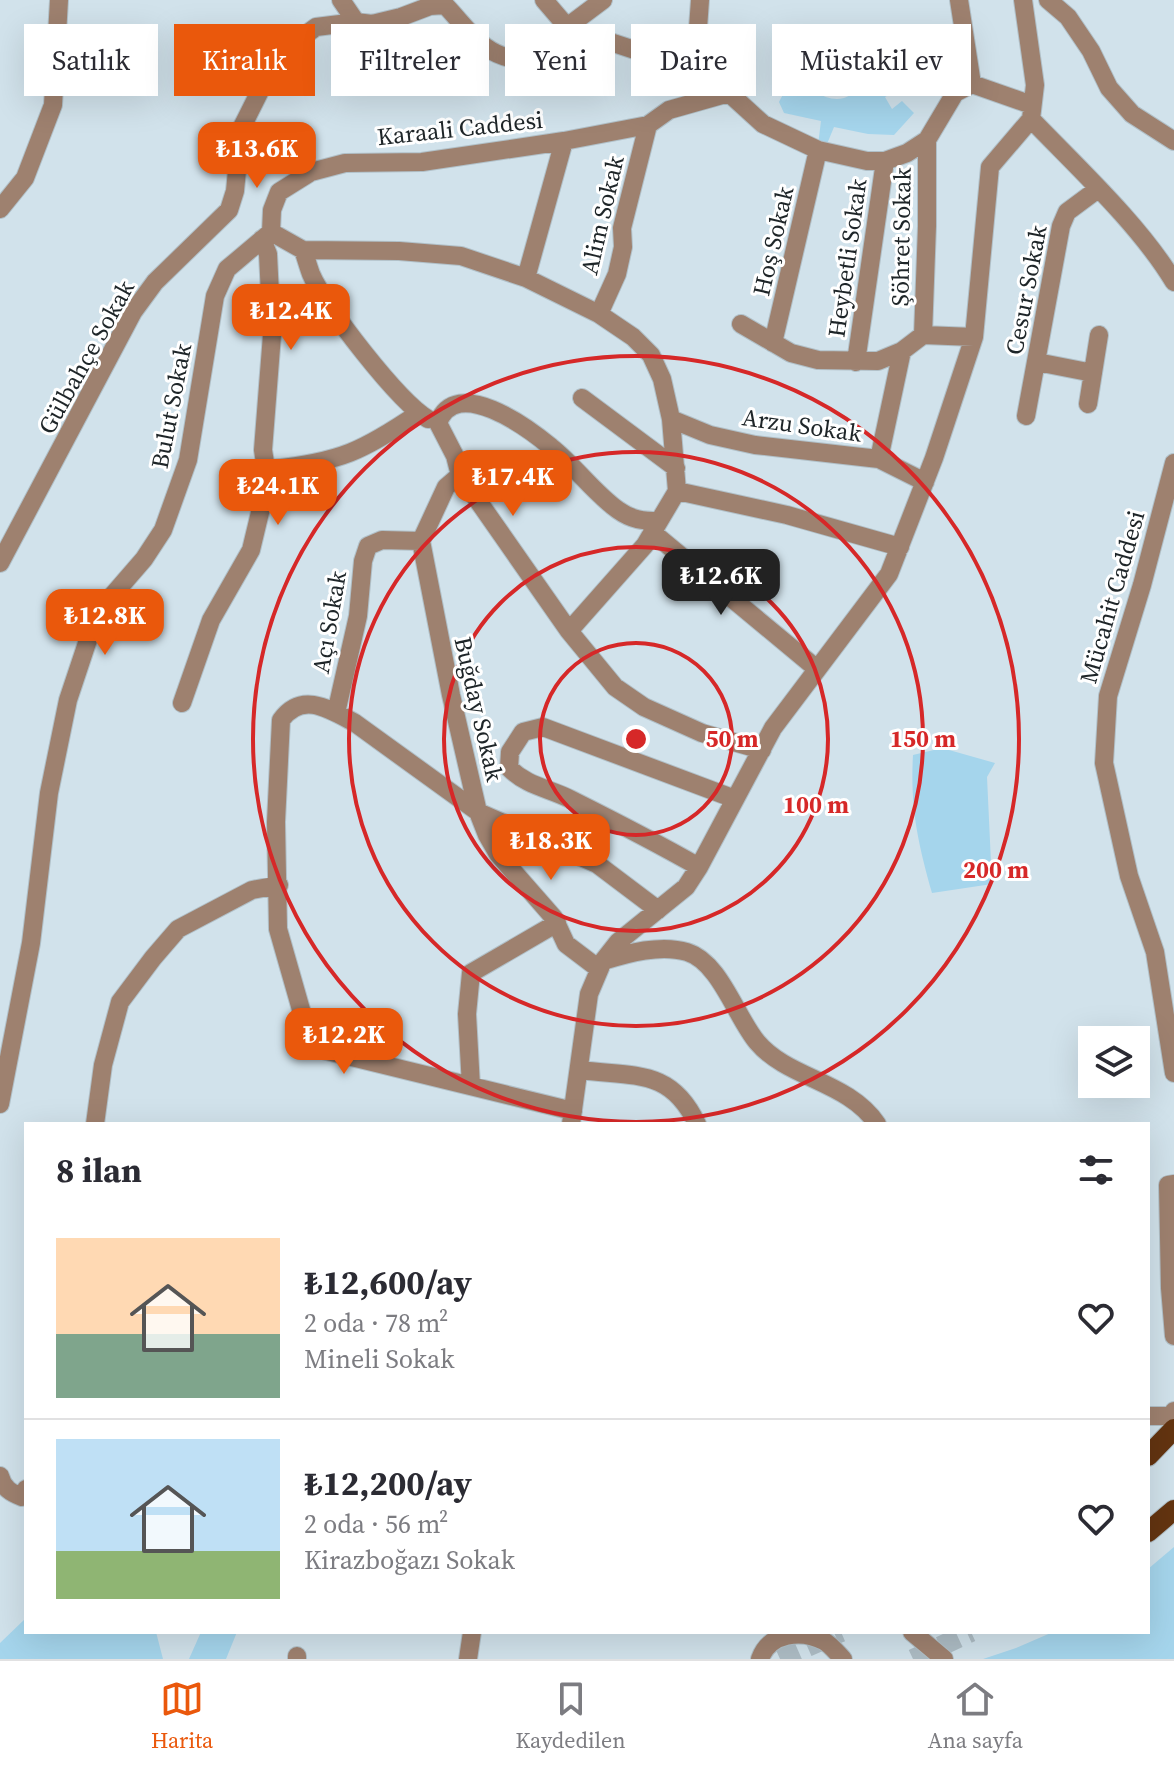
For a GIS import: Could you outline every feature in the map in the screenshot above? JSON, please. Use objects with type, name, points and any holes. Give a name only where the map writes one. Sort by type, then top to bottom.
[{"type":"main road","points":[[1150,1453],[1174,1419]]},
{"type":"main road","points":[[1150,1461],[1174,1442]]},
{"type":"main road","points":[[1160,1524],[1174,1510]]},
{"type":"street","points":[[0,209],[25,178],[53,105],[59,0]]},
{"type":"street","points":[[341,0],[356,22]]},
{"type":"street","points":[[544,0],[565,24]]},
{"type":"street","points":[[573,24],[603,0]]},
{"type":"street","points":[[698,24],[700,0]]},
{"type":"street","points":[[959,0],[972,84]]},
{"type":"street","points":[[658,910],[597,864],[478,812],[355,723],[336,713],[320,706],[303,704],[289,709],[281,720],[276,822],[278,929],[295,993],[314,1044],[323,1050],[471,1086],[572,1118],[589,994],[601,965],[618,942],[658,910],[686,887],[773,728],[889,574],[900,547],[974,337],[990,167],[1031,112],[1035,85],[1023,0]]},
{"type":"street","points":[[1048,0],[1068,17],[1091,51],[1109,88],[1132,114],[1174,141]]},
{"type":"street","name":"Gülbahçe Sokak","points":[[0,563],[133,312],[155,282],[229,210],[235,191],[241,129],[274,63],[316,27],[356,22],[372,24],[401,17],[428,3],[445,5],[467,33],[486,49],[505,58]]},
{"type":"street","points":[[972,84],[1031,112],[1158,259],[1174,282]]},
{"type":"street","points":[[732,96],[763,124],[818,150],[867,161],[885,161],[907,153],[927,140],[955,93],[972,84]]},
{"type":"street","name":"Karaali Caddesi","points":[[267,236],[279,192],[311,172],[345,163],[422,162],[564,141],[648,125],[669,110],[718,96]]},
{"type":"street","name":"Alim Sokak","points":[[599,314],[617,274],[623,247],[622,228],[648,125]]},
{"type":"street","name":"Şöhret Sokak","points":[[923,335],[927,140]]},
{"type":"street","points":[[526,278],[564,141]]},
{"type":"street","name":"Hoş Sokak","points":[[773,343],[818,150]]},
{"type":"street","name":"Heybetli Sokak","points":[[856,362],[885,161]]},
{"type":"street","name":"Cesur Sokak","points":[[1026,416],[1061,226],[1067,212],[1098,189]]},
{"type":"street","points":[[267,475],[263,450],[272,335],[267,236],[303,250],[399,251],[461,256],[526,278],[599,314],[633,337],[651,355],[662,379],[671,419],[677,491],[656,527],[613,583],[569,631]]},
{"type":"street","name":"Bulut Sokak","points":[[0,1104],[31,943],[49,793],[68,700],[89,637],[105,604],[144,559],[163,530],[188,460],[215,296],[227,269],[267,236]]},
{"type":"street","points":[[303,250],[311,275],[338,316],[393,387],[419,413],[438,423],[455,456],[460,475],[592,662],[615,687],[644,707],[702,733],[762,750]]},
{"type":"street","points":[[741,324],[791,353],[818,360],[878,361],[902,351],[923,335],[974,337]]},
{"type":"street","points":[[1088,404],[1099,335]]},
{"type":"street","points":[[879,459],[902,351]]},
{"type":"street","points":[[1037,362],[1093,373]]},
{"type":"street","points":[[582,398],[676,468]]},
{"type":"street","points":[[438,423],[441,414],[459,402],[482,405],[551,446],[618,510],[656,527],[817,669]]},
{"type":"street","points":[[182,703],[211,620],[251,550],[263,500],[263,481],[267,475],[272,469],[328,462],[346,456],[378,441],[419,413]]},
{"type":"street","name":"Arzu Sokak","points":[[671,419],[710,435],[755,445],[879,459],[925,482]]},
{"type":"street","name":"Mücahit Caddesi","points":[[1174,463],[1142,585],[1108,696],[1104,763],[1129,876],[1155,952],[1174,1065]]},
{"type":"street","points":[[421,541],[446,487],[460,475]]},
{"type":"street","points":[[677,491],[787,515],[900,547]]},
{"type":"street","name":"Açı Sokak","points":[[336,713],[358,616],[363,561],[368,546],[382,540],[421,541]]},
{"type":"street","name":"Buğday Sokak","points":[[421,541],[433,610],[478,812],[487,835],[498,854],[557,923],[566,944],[601,965]]},
{"type":"street","points":[[699,867],[560,794],[522,781],[509,768],[510,752],[523,732],[543,727],[735,799]]},
{"type":"street","points":[[95,1122],[103,1065],[120,1002],[153,958],[178,929],[252,890],[279,885]]},
{"type":"street","points":[[471,1086],[467,1014],[471,973],[557,923]]},
{"type":"street","points":[[601,965],[626,954],[656,950],[687,952],[704,961],[759,1044],[784,1063],[831,1085],[869,1111],[876,1122]]},
{"type":"street","points":[[580,1070],[659,1080],[675,1091],[696,1122]]},
{"type":"street","points":[[1174,1184],[1168,1185],[1174,1336]]},
{"type":"street","points":[[1150,1416],[1174,1419]]},
{"type":"street","points":[[0,1476],[2,1484],[12,1494],[22,1497],[24,1493]]},
{"type":"street","points":[[468,1659],[472,1634]]},
{"type":"street","points":[[760,1659],[763,1648],[790,1634],[826,1641],[843,1659]]},
{"type":"street","points":[[914,1634],[944,1659]]},
{"type":"shaded area","points":[[783,96],[887,96],[892,109],[902,101],[914,113],[894,135],[868,134],[834,127],[827,144],[818,145],[821,121],[784,113],[779,102]]},
{"type":"shaded area","points":[[942,748],[995,763],[987,777],[992,884],[932,893],[916,825],[913,755]]},
{"type":"shaded area","points":[[1174,1547],[1174,1659],[983,1659],[1048,1634],[1150,1634],[1150,1567]]},
{"type":"shaded area","points":[[24,1620],[24,1634],[157,1634],[163,1659],[0,1659],[0,1643]]},
{"type":"shaded area","points":[[200,1634],[236,1634],[226,1659],[189,1659]]},
{"type":"tunnel","points":[[780,1659],[836,1634]]},
{"type":"tunnel","points":[[913,1659],[967,1634]]}]
